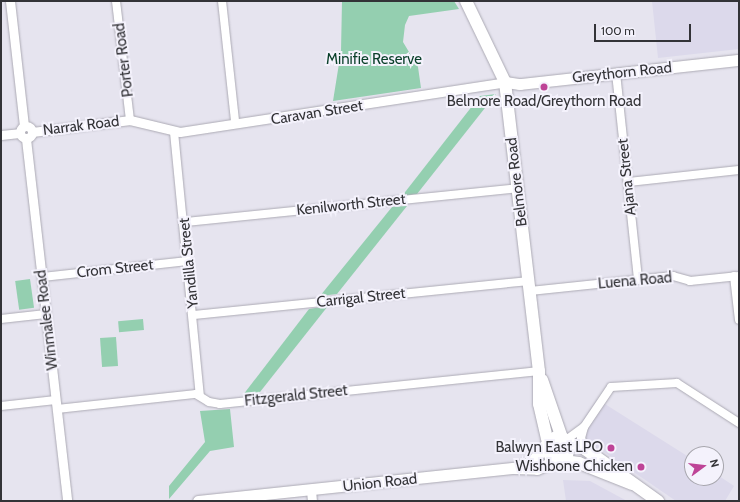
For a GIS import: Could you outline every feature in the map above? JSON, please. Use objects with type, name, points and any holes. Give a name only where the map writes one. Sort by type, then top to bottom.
[{"type":"main road","name":"Belmore Road","points":[[467,1],[505,82],[539,371],[539,404],[548,456],[558,460]]},
{"type":"main road","name":"Greythorn Road","points":[[505,82],[616,73],[739,60]]},
{"type":"main road","name":"Belmore Road","points":[[539,371],[566,440]]},
{"type":"main road","points":[[547,444],[554,437],[566,440],[585,449],[632,484],[658,501]]},
{"type":"main road","points":[[558,460],[568,454],[566,440]]},
{"type":"main road","name":"Union Road","points":[[514,468],[532,461],[547,444]]},
{"type":"main road","points":[[558,460],[579,463],[632,484]]},
{"type":"main road","name":"Union Road","points":[[198,501],[311,496],[514,468],[537,469],[558,460]]},
{"type":"street","name":"Winmalee Road","points":[[10,1],[67,501]]},
{"type":"street","name":"Porter Road","points":[[116,1],[130,120]]},
{"type":"street","points":[[222,1],[235,121]]},
{"type":"street","name":"Ajana Street","points":[[616,73],[638,280]]},
{"type":"street","name":"Caravan Street","points":[[130,120],[174,132],[235,121],[251,123],[505,82]]},
{"type":"street","name":"Narrak Road","points":[[1,135],[130,120]]},
{"type":"street","name":"Yandilla Street","points":[[174,132],[185,222],[200,395]]},
{"type":"street","points":[[628,182],[739,170]]},
{"type":"street","name":"Kenilworth Street","points":[[185,222],[518,188]]},
{"type":"street","name":"Crom Street","points":[[42,278],[188,261]]},
{"type":"street","name":"Luena Road","points":[[529,286],[638,280],[673,276],[690,281],[737,276]]},
{"type":"street","points":[[737,276],[739,320]]},
{"type":"street","name":"Carrigal Street","points":[[194,315],[529,286]]},
{"type":"street","points":[[1,318],[46,314]]},
{"type":"street","name":"Fitzgerald Street","points":[[200,395],[209,402],[220,404],[539,371]]},
{"type":"street","points":[[585,449],[581,438],[584,427],[611,387],[665,381],[677,383],[739,423]]},
{"type":"street","points":[[1,406],[200,395]]},
{"type":"street","points":[[566,440],[584,427]]},
{"type":"shaded area","points":[[652,1],[739,1],[739,49],[658,58]]},
{"type":"shaded area","points":[[597,399],[684,454],[684,486],[724,486],[724,479],[734,486],[725,501],[676,501],[575,432]]},
{"type":"shaded area","points":[[563,480],[590,481],[627,501],[566,501]]},
{"type":"green space","name":"Minifie Reserve","points":[[342,1],[454,1],[459,9],[409,16],[405,25],[403,42],[418,67],[421,88],[333,101],[341,51]]},
{"type":"green space","points":[[496,94],[417,194],[402,196],[480,96]]},
{"type":"green space","points":[[407,206],[337,294],[320,296],[392,207]]},
{"type":"green space","points":[[30,279],[34,308],[19,310],[15,281]]},
{"type":"green space","points":[[328,306],[260,392],[243,395],[309,309]]},
{"type":"green space","points":[[143,319],[144,330],[119,332],[118,321]]},
{"type":"green space","points":[[116,337],[118,366],[102,367],[100,338]]},
{"type":"green space","points":[[230,409],[234,447],[210,451],[169,499],[169,486],[205,442],[200,411]]},
{"type":"place","name":"Belmore Road/Greythorn Road","points":[[544,87]]},
{"type":"place","name":"Balwyn East LPO","points":[[611,448]]},
{"type":"place","name":"Wishbone Chicken","points":[[641,467]]}]
